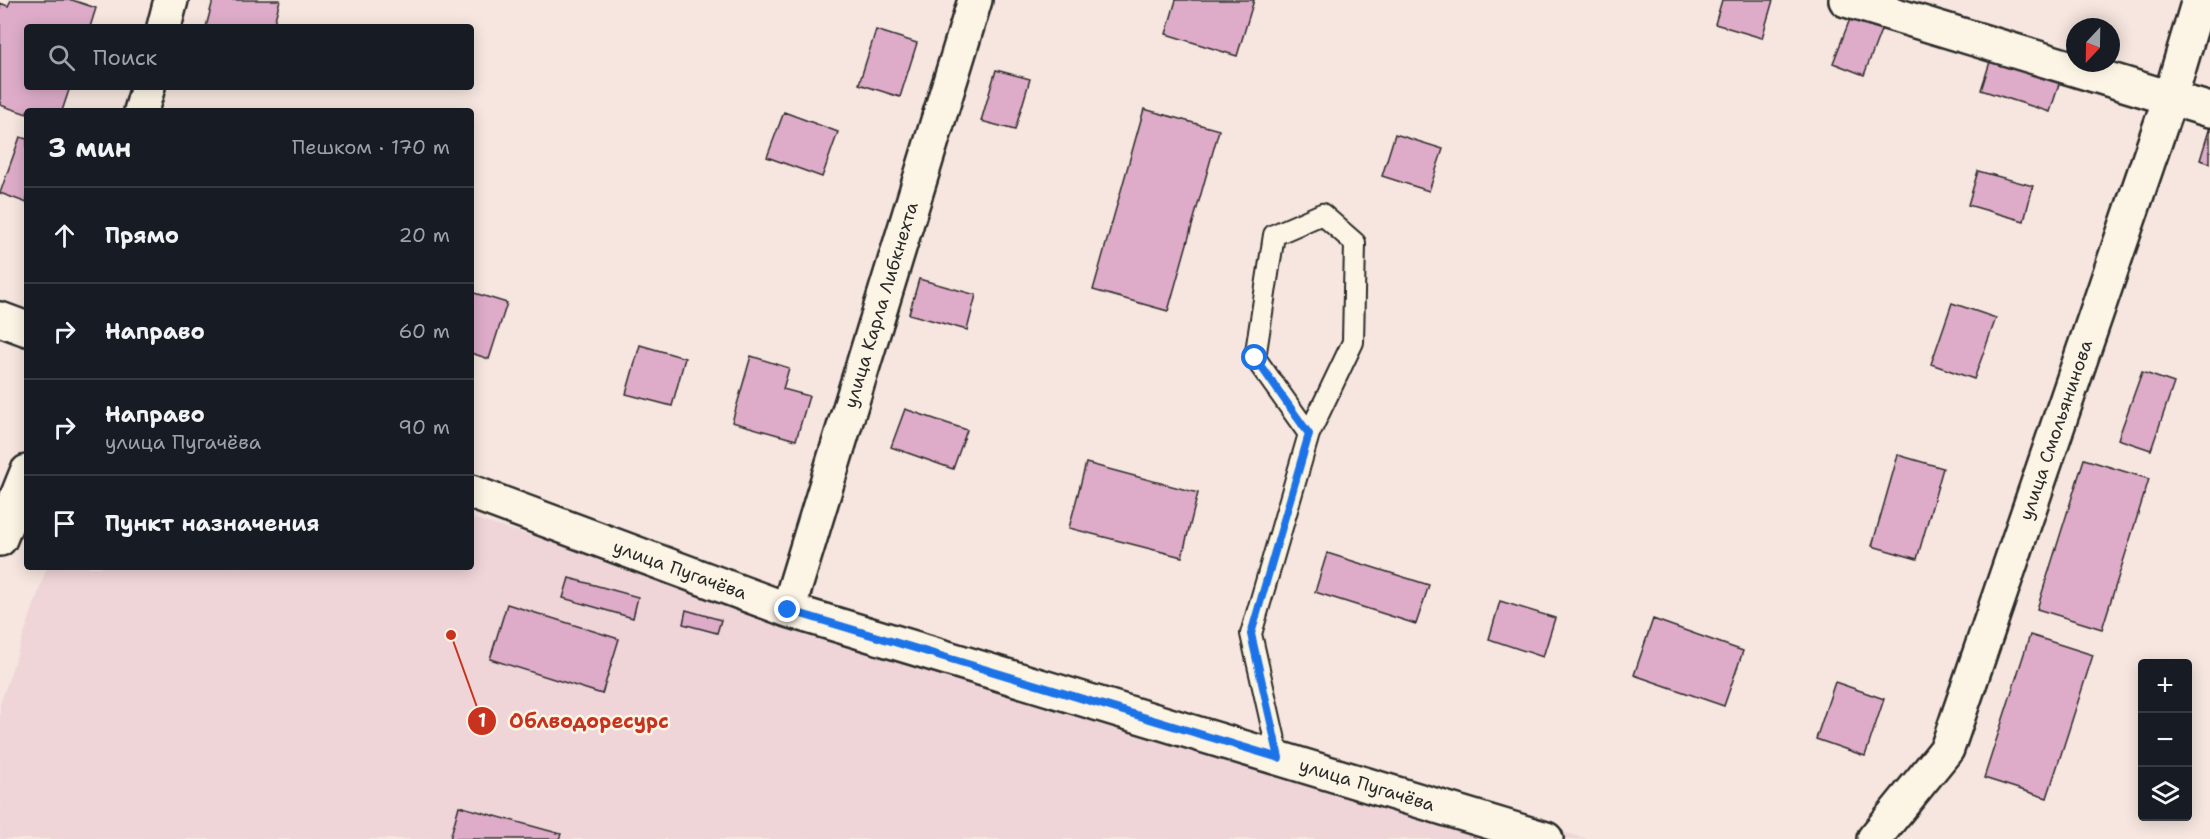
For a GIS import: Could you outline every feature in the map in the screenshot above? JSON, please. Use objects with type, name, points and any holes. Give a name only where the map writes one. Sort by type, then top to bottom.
[{"type":"street","points":[[165,24],[171,0]]},
{"type":"street","name":"улица Карла Либкнехта","points":[[788,610],[975,0]]},
{"type":"street","points":[[1846,0],[2210,110]]},
{"type":"street","name":"улица Смольянинова","points":[[1874,839],[1947,749],[2170,98],[2199,0]]},
{"type":"street","points":[[142,108],[147,90]]},
{"type":"street","points":[[0,319],[24,328]]},
{"type":"street","points":[[0,539],[24,479]]},
{"type":"street","name":"улица Пугачёва","points":[[474,493],[788,610],[1546,839]]},
{"type":"lane","points":[[1279,758],[1251,634],[1309,434],[1353,342],[1355,243],[1322,214],[1274,235],[1255,358],[1309,434]]},
{"type":"shaded area","points":[[474,519],[1587,839],[0,839],[0,704],[46,570],[474,570]]},
{"type":"building","points":[[11,0],[72,0],[96,8],[91,24],[24,24],[24,90],[69,90],[63,108],[24,108],[24,113],[0,105],[0,3],[8,6]]},
{"type":"building","points":[[213,0],[280,0],[274,24],[207,24]]},
{"type":"building","points":[[1176,0],[1254,0],[1237,56],[1166,34]]},
{"type":"building","points":[[1722,0],[1773,0],[1762,38],[1715,24]]},
{"type":"building","points":[[1855,6],[1886,17],[1864,75],[1833,63]]},
{"type":"building","points":[[876,30],[917,43],[900,97],[859,84]]},
{"type":"building","points":[[1996,43],[2065,65],[2050,112],[1981,90]]},
{"type":"building","points":[[996,70],[1030,79],[1015,130],[981,121]]},
{"type":"building","points":[[1144,109],[1219,130],[1168,311],[1093,290]]},
{"type":"building","points":[[784,112],[838,132],[822,177],[767,157]]},
{"type":"building","points":[[2210,127],[2210,163],[2200,160]]},
{"type":"building","points":[[1395,134],[1443,149],[1429,191],[1382,176]]},
{"type":"building","points":[[20,137],[24,138],[24,202],[0,193]]},
{"type":"building","points":[[1978,171],[2033,186],[2024,221],[1968,205]]},
{"type":"building","points":[[919,279],[976,295],[967,330],[909,314]]},
{"type":"building","points":[[474,293],[507,303],[489,359],[474,354]]},
{"type":"building","points":[[1952,303],[1996,318],[1974,379],[1931,364]]},
{"type":"building","points":[[640,345],[685,358],[672,406],[626,394]]},
{"type":"building","points":[[751,356],[789,368],[783,389],[809,396],[796,440],[732,422]]},
{"type":"building","points":[[2142,372],[2174,383],[2151,450],[2118,439]]},
{"type":"building","points":[[905,409],[967,430],[953,469],[891,447]]},
{"type":"building","points":[[1898,455],[1943,468],[1917,559],[1872,546]]},
{"type":"building","points":[[2084,459],[2149,479],[2102,629],[2037,609]]},
{"type":"building","points":[[1086,463],[1198,493],[1182,557],[1069,528]]},
{"type":"building","points":[[1327,553],[1429,585],[1416,624],[1315,592]]},
{"type":"building","points":[[569,578],[638,597],[633,618],[563,598]]},
{"type":"building","points":[[1500,601],[1555,618],[1543,657],[1489,639]]},
{"type":"building","points":[[507,604],[619,639],[602,694],[490,659]]},
{"type":"building","points":[[686,610],[721,620],[717,633],[683,624]]},
{"type":"building","points":[[1653,619],[1743,651],[1724,706],[1634,675]]},
{"type":"building","points":[[2030,635],[2093,655],[2047,798],[1984,778]]},
{"type":"building","points":[[1835,682],[1884,699],[1865,756],[1816,739]]},
{"type":"building","points":[[459,806],[561,834],[559,839],[450,839]]},
{"type":"place","name":"Облводоресурс","points":[[451,635]]},
{"type":"route","points":[[788,610],[1279,758],[1251,634],[1309,434],[1255,358]]}]
